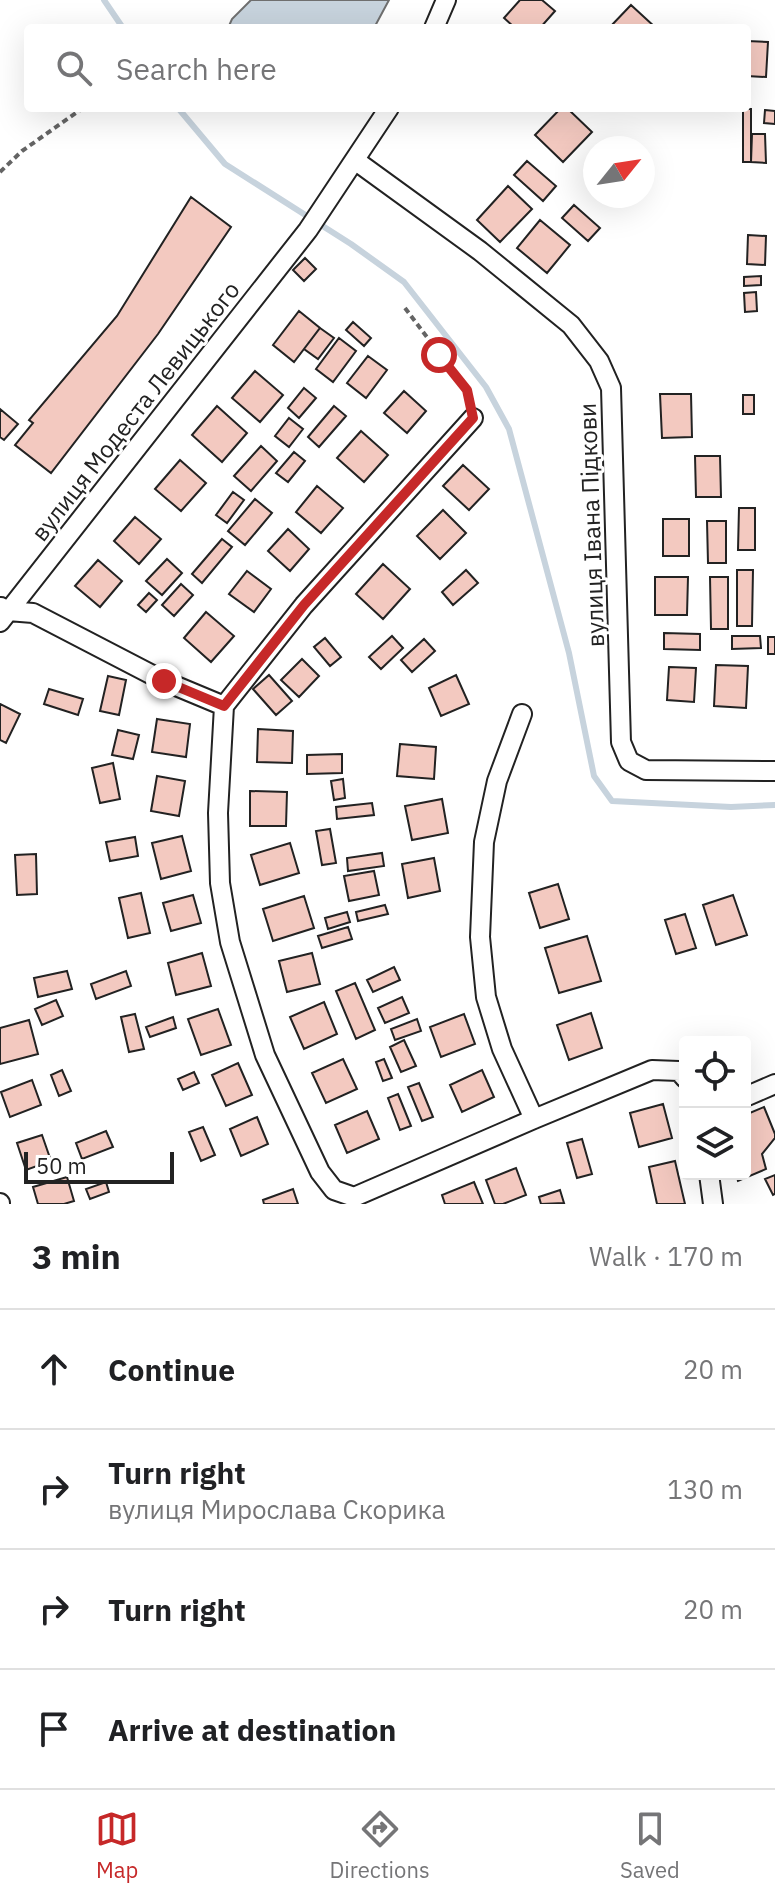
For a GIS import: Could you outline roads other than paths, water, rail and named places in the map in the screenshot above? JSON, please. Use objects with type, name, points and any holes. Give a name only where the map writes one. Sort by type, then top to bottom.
[{"type":"street","points":[[436,24],[446,0]]},
{"type":"street","points":[[356,161],[387,112]]},
{"type":"street","name":"вулиця Модеста Левицького","points":[[3,613],[308,230],[356,161]]},
{"type":"street","name":"вулиця Івана Підкови","points":[[356,161],[480,251],[571,325],[599,361],[611,388],[612,401],[621,742],[629,761],[646,770],[775,771]]},
{"type":"street","points":[[473,418],[304,605],[224,706],[218,813],[220,883],[230,942],[265,1055],[320,1172],[334,1190],[355,1200],[534,1119],[652,1070],[679,1071]]},
{"type":"street","points":[[3,613],[33,613],[164,681],[224,706]]},
{"type":"street","points":[[522,714],[497,781],[484,842],[480,937],[486,997],[502,1049],[534,1119]]},
{"type":"street","points":[[751,1094],[775,1084]]},
{"type":"street","points":[[710,1180],[713,1204]]},
{"type":"waterway","points":[[104,0],[120,24]]},
{"type":"waterway","points":[[181,112],[225,164],[351,244],[404,282],[486,387],[509,429],[569,653],[594,776],[612,801],[731,807],[775,805]]}]
